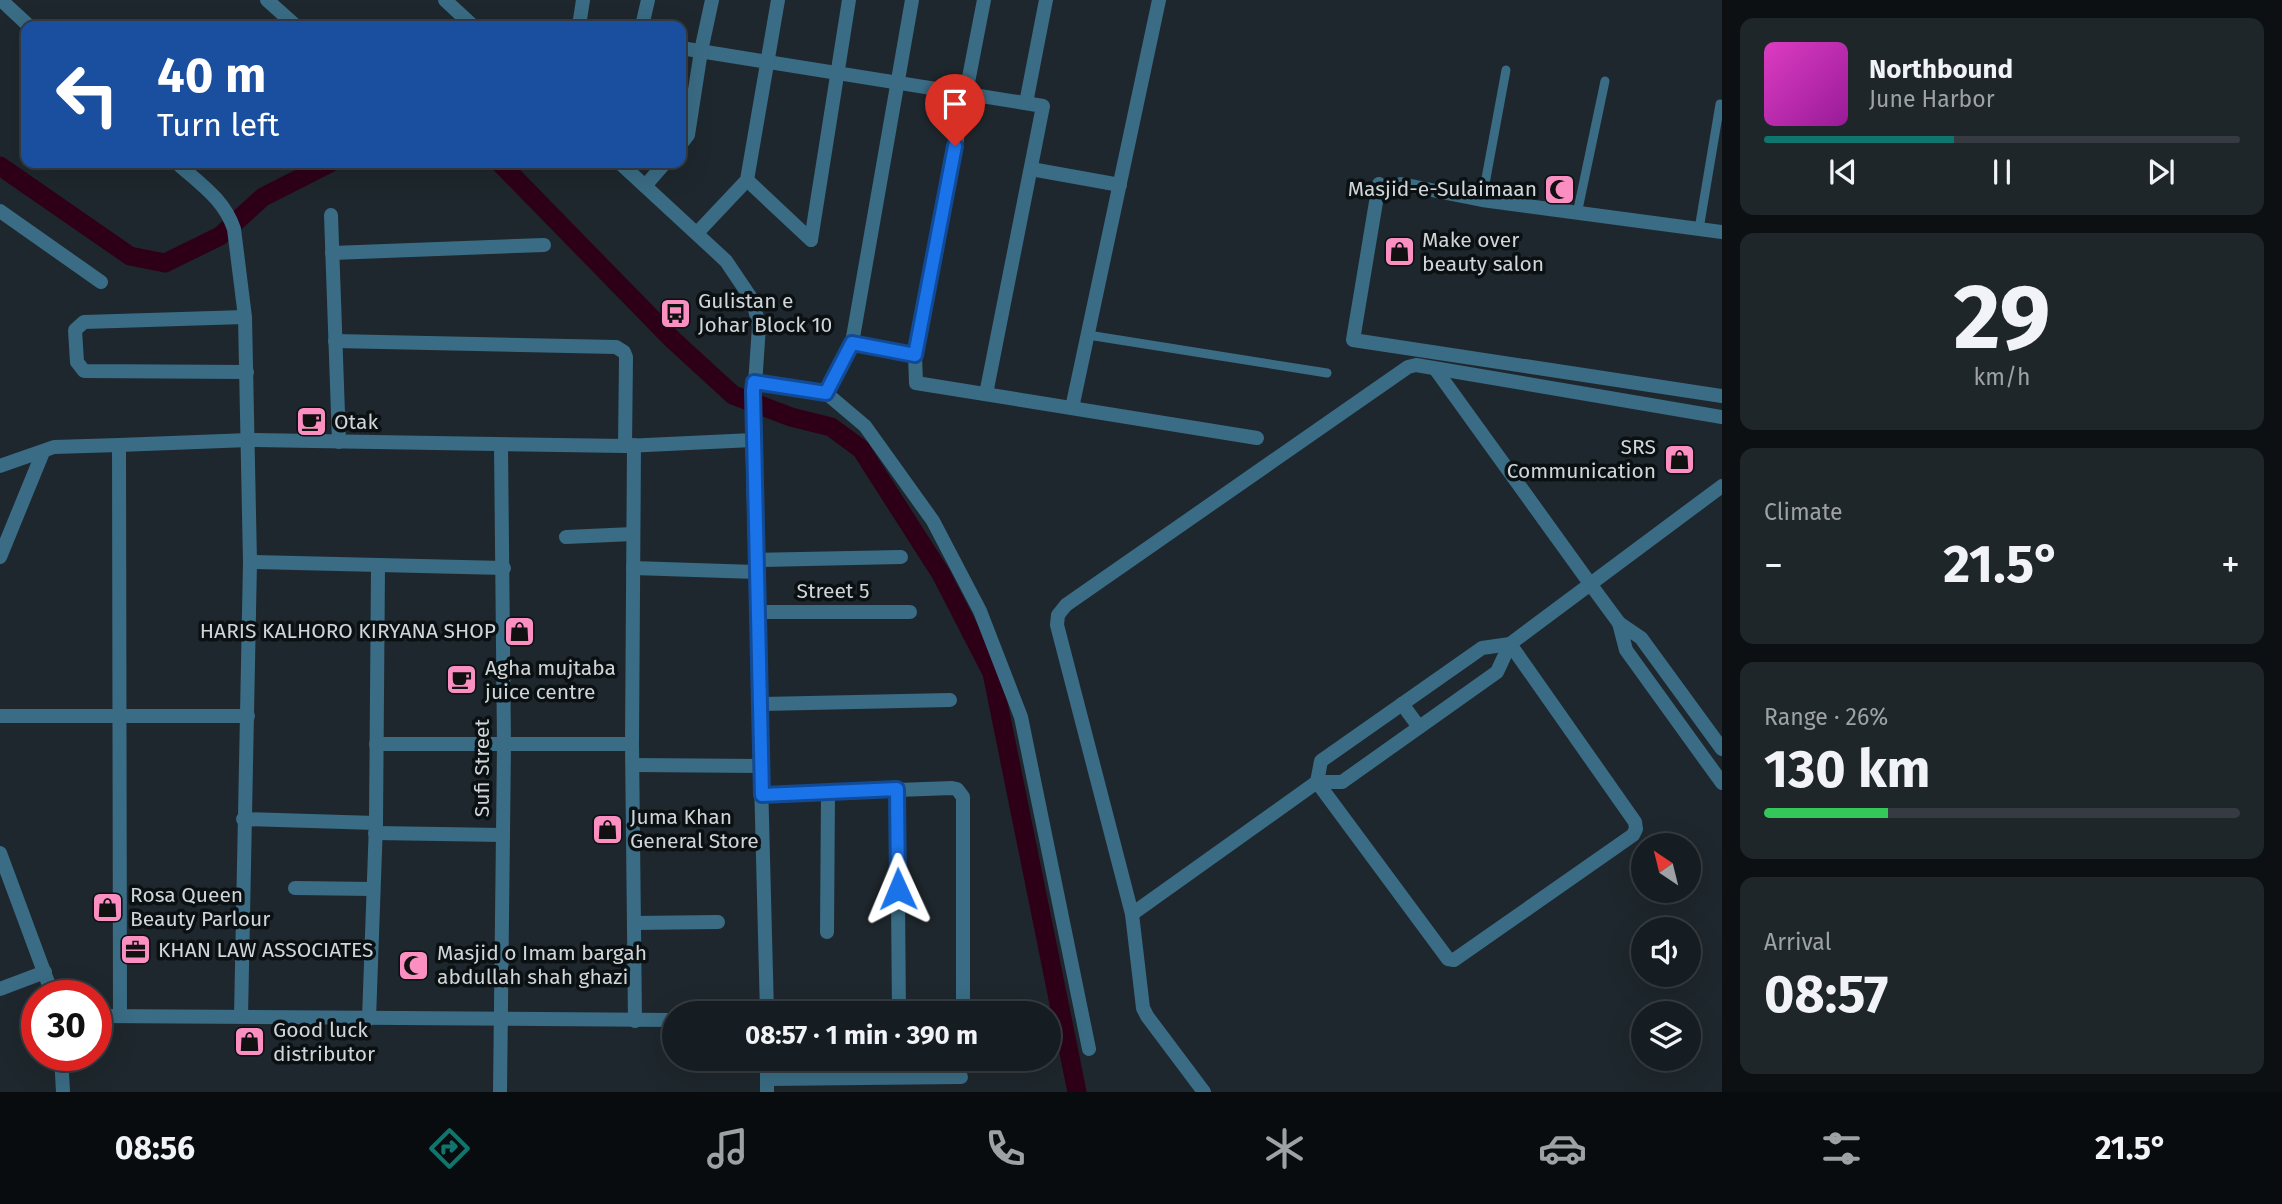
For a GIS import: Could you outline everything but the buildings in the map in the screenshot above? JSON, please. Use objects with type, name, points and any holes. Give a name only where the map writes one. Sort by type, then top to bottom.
[{"type":"street","points":[[1,0],[24,21]]},
{"type":"street","points":[[268,0],[291,21]]},
{"type":"street","points":[[445,0],[468,21]]},
{"type":"street","points":[[580,21],[583,0]]},
{"type":"street","points":[[643,21],[648,0]]},
{"type":"street","points":[[686,138],[712,0]]},
{"type":"street","points":[[696,233],[747,180],[778,0]]},
{"type":"street","points":[[747,180],[811,240],[849,0]]},
{"type":"street","points":[[826,393],[852,343],[912,0]]},
{"type":"street","points":[[984,0],[915,355],[916,383],[1257,438]]},
{"type":"street","points":[[1026,103],[1046,0]]},
{"type":"street","points":[[1072,408],[1159,0]]},
{"type":"street","points":[[686,49],[1043,106],[986,394]]},
{"type":"street","points":[[183,168],[225,206],[232,223],[245,317],[250,562],[240,1017]]},
{"type":"street","points":[[625,168],[726,261],[753,301],[759,326],[753,435],[767,1001]]},
{"type":"street","points":[[645,186],[661,168]]},
{"type":"street","points":[[1031,169],[1120,185]]},
{"type":"street","points":[[1379,184],[1353,340],[1722,396]]},
{"type":"street","points":[[1401,184],[1482,200],[1722,232]]},
{"type":"street","points":[[0,211],[101,282]]},
{"type":"street","points":[[331,215],[339,442]]},
{"type":"street","points":[[332,253],[544,245]]},
{"type":"street","points":[[245,317],[84,321],[75,330],[77,362],[84,371],[247,372]]},
{"type":"street","points":[[335,341],[616,347],[624,352],[634,568],[632,744],[635,1021]]},
{"type":"street","points":[[852,343],[915,355]]},
{"type":"street","points":[[1204,1092],[1143,1008],[1132,914],[1057,625],[1058,615],[1066,605],[1408,366],[1416,365],[1722,417]]},
{"type":"street","points":[[1436,370],[1619,623],[1641,638],[1722,749]]},
{"type":"street","points":[[754,387],[826,393],[865,426],[925,510],[980,611],[1021,717],[1089,1049]]},
{"type":"street","points":[[0,467],[54,447],[249,440],[630,445],[753,435]]},
{"type":"street","points":[[120,445],[120,1016]]},
{"type":"street","name":"Sufi Street","points":[[500,1092],[503,1020],[504,568],[501,445]]},
{"type":"street","points":[[0,557],[43,452]]},
{"type":"street","points":[[1510,644],[1635,822],[1636,828],[1633,835],[1454,960],[1448,959],[1317,782],[1321,761],[1482,648],[1510,644],[1722,486]]},
{"type":"street","points":[[566,537],[633,534]]},
{"type":"street","points":[[634,568],[756,566],[901,557]]},
{"type":"street","points":[[250,562],[504,568]]},
{"type":"street","points":[[369,1019],[376,828],[378,567]]},
{"type":"street","name":"Street 5","points":[[757,612],[910,612]]},
{"type":"street","points":[[1619,623],[1626,650],[1722,783]]},
{"type":"street","points":[[1132,914],[1317,782],[1342,782],[1497,671],[1510,644]]},
{"type":"street","points":[[759,704],[950,700]]},
{"type":"street","points":[[1402,704],[1419,727]]},
{"type":"street","points":[[0,716],[248,716]]},
{"type":"street","points":[[376,744],[632,744]]},
{"type":"street","points":[[633,765],[761,766]]},
{"type":"street","points":[[897,789],[899,1001]]},
{"type":"street","points":[[762,795],[957,789],[963,797],[963,1001]]},
{"type":"street","points":[[827,932],[828,792]]},
{"type":"street","points":[[243,819],[503,835]]},
{"type":"street","points":[[0,853],[48,980]]},
{"type":"street","points":[[295,888],[373,889]]},
{"type":"street","points":[[634,923],[718,922]]},
{"type":"street","points":[[0,989],[45,972]]},
{"type":"street","points":[[112,1016],[662,1020]]},
{"type":"street","points":[[62,1071],[63,1092]]},
{"type":"street","points":[[767,1086],[961,1077]]},
{"type":"lane","points":[[1482,200],[1506,70]]},
{"type":"lane","points":[[1577,214],[1605,81]]},
{"type":"lane","points":[[1699,229],[1720,104]]},
{"type":"lane","points":[[1088,335],[1327,373]]},
{"type":"waterway","points":[[0,166],[130,256],[165,263],[220,236],[263,197],[320,168]]},
{"type":"waterway","points":[[505,168],[672,339],[733,395],[791,417],[831,427],[861,449],[941,574],[992,673],[1077,1092]]},
{"type":"place","name":"Masjid-e-Sulaimaan","points":[[1560,189]]},
{"type":"place","name":"Make over beauty salon","points":[[1399,252]]},
{"type":"place","name":"Gulistan e Johar Block 10","points":[[675,313]]},
{"type":"place","name":"Otak","points":[[311,422]]},
{"type":"place","name":"SRS Communication","points":[[1679,459]]},
{"type":"place","name":"HARIS KALHORO KIRYANA SHOP","points":[[519,631]]},
{"type":"place","name":"Agha mujtaba juice centre","points":[[462,680]]},
{"type":"place","name":"Juma Khan General Store","points":[[607,829]]},
{"type":"place","name":"Rosa Queen Beauty Parlour","points":[[107,907]]},
{"type":"place","name":"KHAN LAW ASSOCIATES","points":[[135,950]]},
{"type":"place","name":"Masjid o Imam bargah abdullah shah ghazi","points":[[414,965]]},
{"type":"place","name":"Good luck distributor","points":[[250,1042]]},
{"type":"route","points":[[898,889],[897,789],[762,795],[753,391],[754,382],[826,393],[852,343],[915,355],[955,146]]}]
